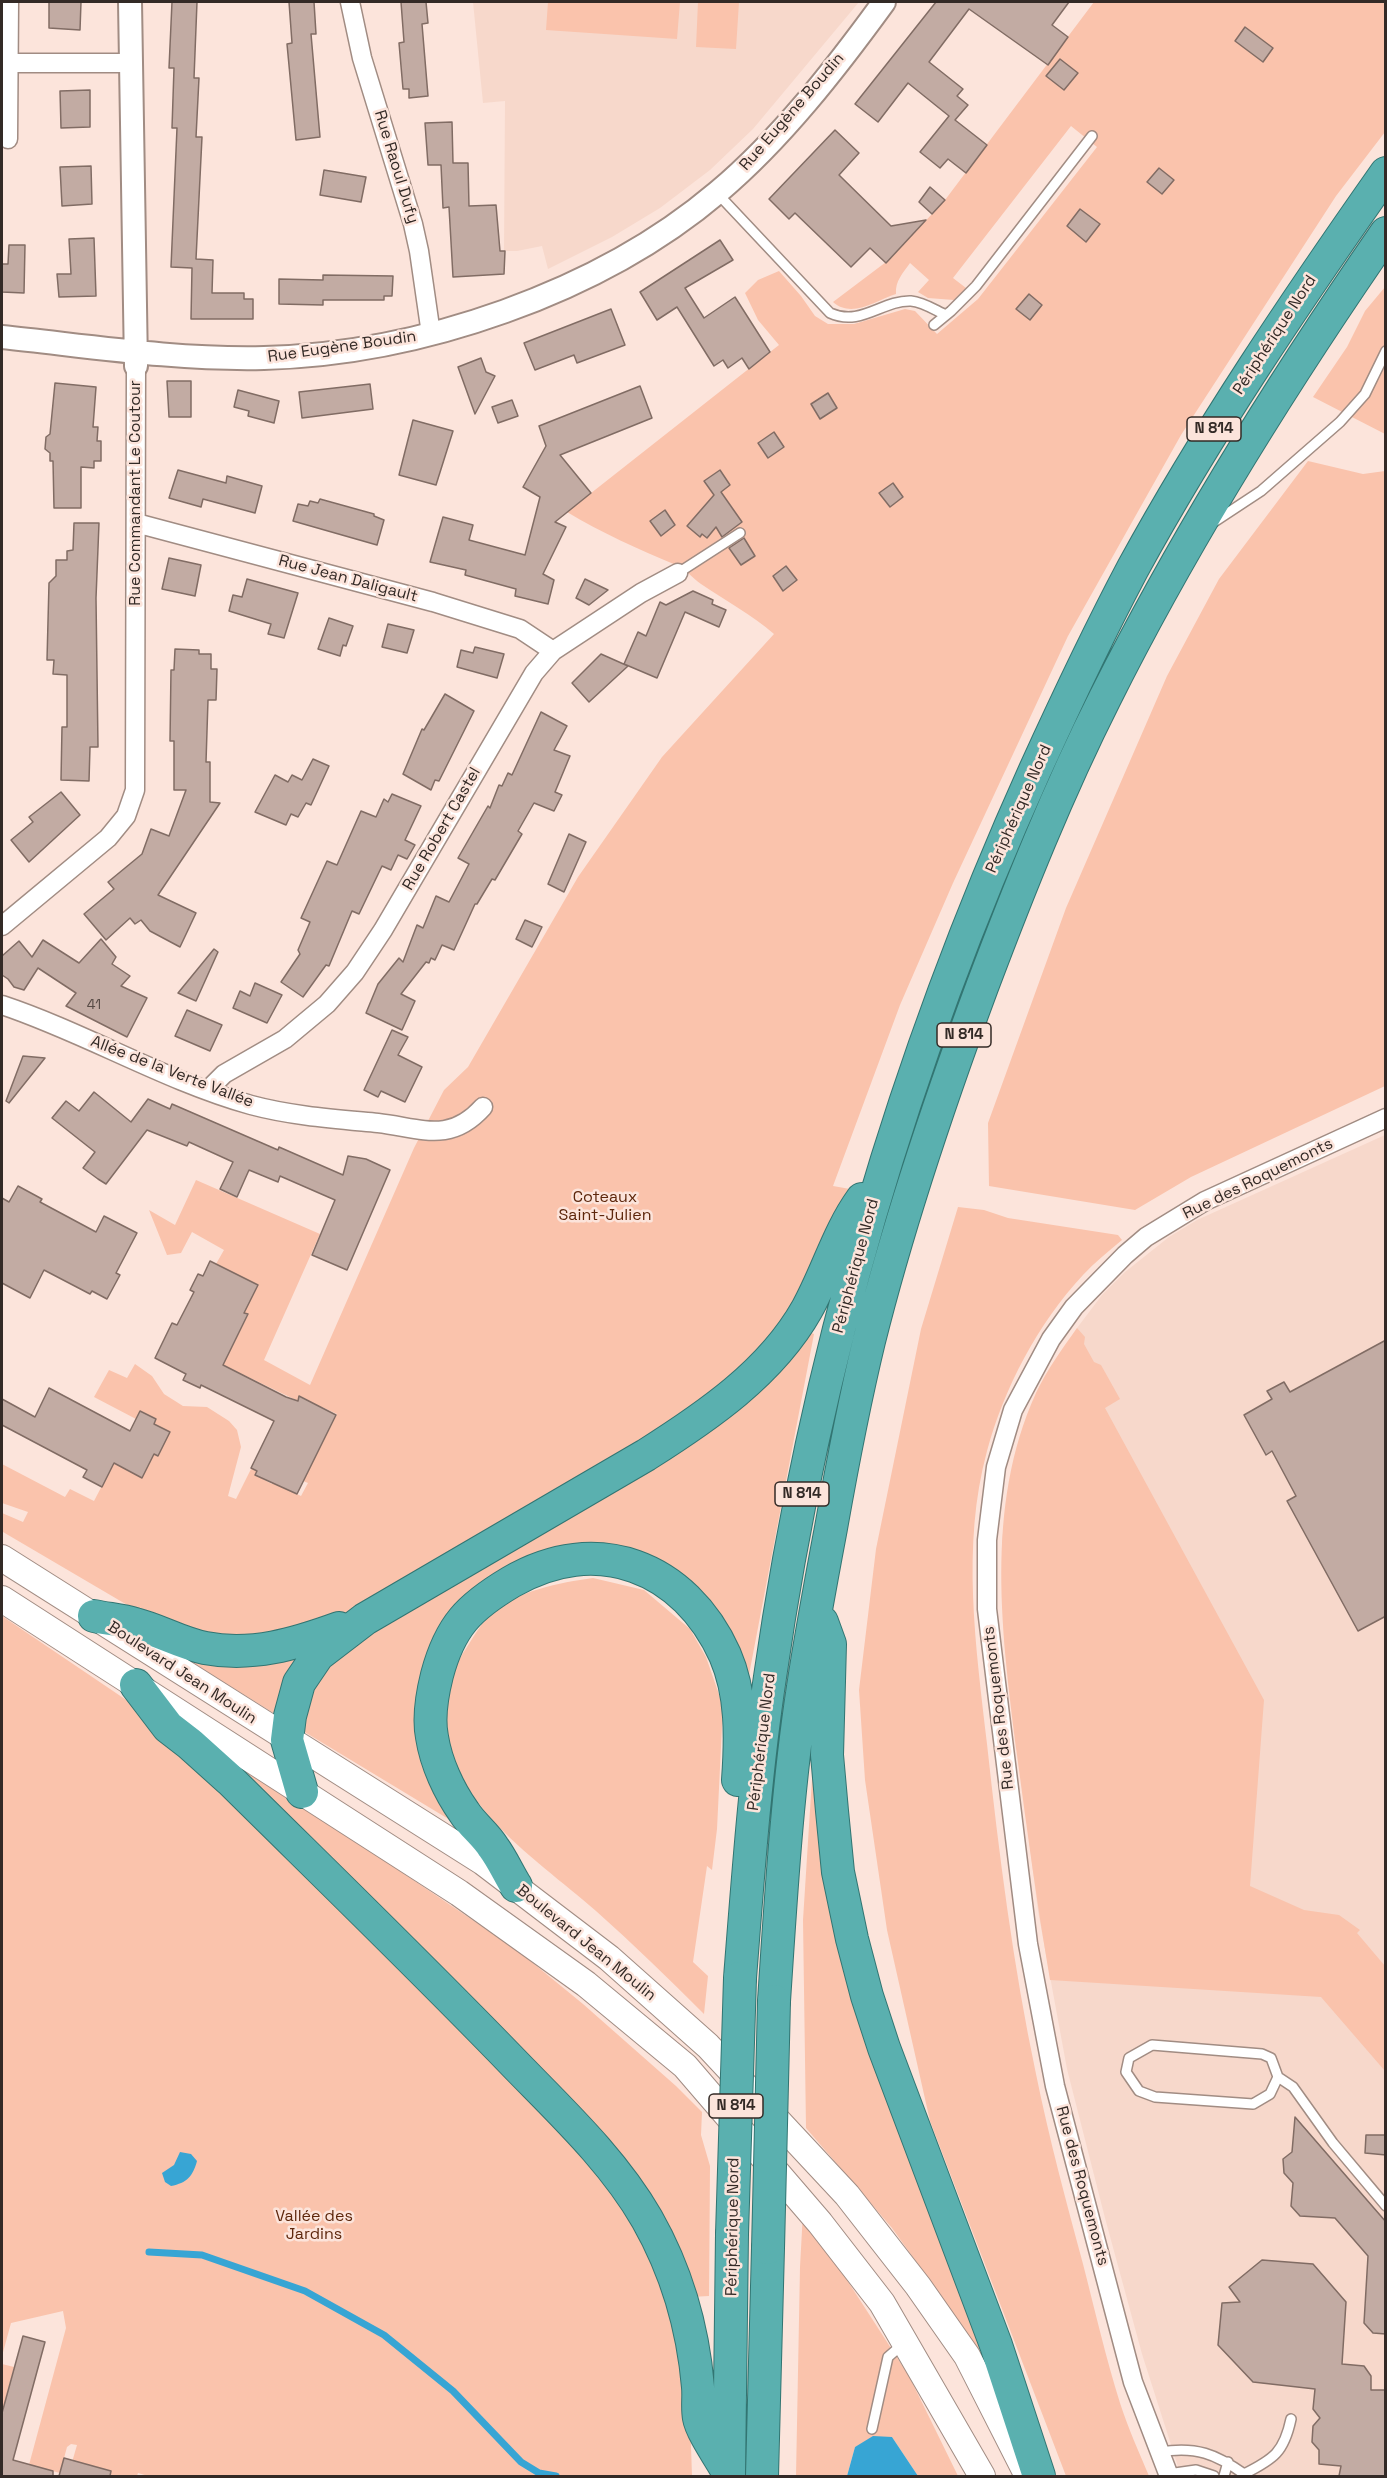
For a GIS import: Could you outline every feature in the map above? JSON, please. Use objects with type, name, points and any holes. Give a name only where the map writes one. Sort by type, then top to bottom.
[{"type":"highway","name":"Périphérique Nord","points":[[729,2475],[732,2234],[740,1978],[753,1822],[770,1676],[812,1442],[843,1312],[882,1172],[963,939],[1067,700],[1128,578],[1222,416],[1300,295],[1386,173]]},
{"type":"highway","name":"Périphérique Nord","points":[[762,2476],[774,2001],[788,1808],[802,1689],[816,1607],[844,1457],[869,1342],[935,1115],[999,942],[1047,822],[1105,697],[1252,435],[1330,314],[1386,233]]},
{"type":"highway","points":[[302,1792],[287,1740],[294,1698],[308,1668],[318,1655],[365,1619],[688,1428],[750,1378],[789,1336],[806,1310],[827,1269],[849,1217],[882,1172]]},
{"type":"highway","points":[[516,1886],[493,1847],[454,1798],[431,1737],[430,1713],[433,1690],[442,1657],[468,1611],[483,1599],[541,1568],[582,1559],[625,1564],[649,1570],[682,1593],[714,1633],[726,1656],[739,1708],[738,1787],[753,1822]]},
{"type":"highway","points":[[816,1607],[830,1644],[826,1755],[838,1872],[852,1939],[884,2048],[996,2345],[1040,2476]]},
{"type":"highway","points":[[94,1616],[135,1624],[205,1648],[234,1651],[263,1650],[293,1645],[365,1619]]},
{"type":"highway","points":[[136,1685],[168,1728],[190,1744],[230,1780],[466,2014],[588,2140],[629,2192],[650,2225],[672,2271],[682,2299],[698,2386],[699,2420],[729,2475]]},
{"type":"main road","name":"Boulevard Jean Moulin","points":[[2,1558],[483,1863],[609,1958],[708,2046],[847,2195],[918,2286],[967,2356],[1028,2476]]},
{"type":"main road","name":"Boulevard Jean Moulin","points":[[2,1599],[459,1893],[586,1984],[685,2066],[820,2223],[882,2303],[982,2476]]},
{"type":"street","points":[[8,139],[9,2]]},
{"type":"street","name":"Rue Commandant Le Coutour","points":[[2,926],[108,838],[126,816],[135,790],[136,358],[130,2]]},
{"type":"street","name":"Rue Raoul Dufy","points":[[350,2],[363,58],[413,224],[431,334]]},
{"type":"street","name":"Rue Eugène Boudin","points":[[2,337],[136,358],[180,356],[265,358],[353,349],[431,334],[526,304],[630,254],[717,193],[761,153],[782,129],[884,2]]},
{"type":"street","points":[[9,63],[130,63]]},
{"type":"street","name":"Rue Jean Daligault","points":[[136,523],[421,599],[520,629],[553,651]]},
{"type":"street","name":"Rue Robert Castel","points":[[208,1090],[225,1074],[285,1039],[327,1004],[355,972],[383,930],[534,673],[553,651],[641,593],[678,573]]},
{"type":"street","name":"Allée de la Verte Vallée","points":[[2,1005],[42,1018],[208,1090],[252,1105],[315,1116],[440,1130],[461,1127],[483,1107]]},
{"type":"street","name":"Rue des Roquemonts","points":[[1169,2475],[1133,2382],[1055,2086],[1028,1944],[987,1609],[987,1540],[996,1467],[1014,1410],[1051,1339],[1074,1307],[1125,1255],[1146,1237],[1205,1201],[1386,1118]]},
{"type":"lane","points":[[934,325],[976,286],[1092,136]]},
{"type":"lane","points":[[717,193],[830,313],[852,317],[910,301],[924,304],[946,315]]},
{"type":"lane","points":[[1194,535],[1261,491],[1340,422],[1365,394],[1386,351]]},
{"type":"lane","points":[[678,573],[740,533]]},
{"type":"lane","points":[[1278,2077],[1270,2094],[1253,2104],[1155,2097],[1139,2091],[1126,2072],[1129,2058],[1152,2044],[1262,2054],[1271,2058],[1278,2077],[1293,2087],[1333,2143],[1386,2206]]},
{"type":"lane","points":[[872,2429],[888,2357],[905,2342]]},
{"type":"lane","points":[[1160,2452],[1188,2450],[1209,2452],[1228,2462],[1244,2475],[1271,2460],[1286,2441],[1291,2419]]},
{"type":"lane","points":[[1224,2476],[1228,2462]]},
{"type":"lane","points":[[1169,2475],[1196,2470],[1214,2476]]},
{"type":"shaded area","points":[[473,2],[859,2],[753,129],[710,170],[660,208],[612,237],[548,269],[542,246],[504,251],[505,101],[483,103]]},
{"type":"shaded area","points":[[1385,1135],[1385,2476],[1181,2476],[1142,2354],[1067,2069],[1038,1911],[1004,1641],[1002,1540],[1010,1479],[1020,1436],[1037,1391],[1077,1328],[1102,1295],[1125,1272],[1169,1237],[1197,1220]]},
{"type":"green space","points":[[548,2],[680,2],[677,39],[546,30]]},
{"type":"green space","points":[[698,2],[739,2],[736,49],[696,47]]},
{"type":"green space","name":"Coteaux Saint-Julien","points":[[1094,2],[1385,2],[1385,132],[1336,196],[1181,435],[1068,636],[953,883],[900,1005],[833,1186],[850,1189],[815,1271],[796,1302],[771,1335],[718,1388],[684,1416],[349,1613],[323,1624],[242,1639],[163,1626],[3,1532],[2,1513],[23,1522],[28,1512],[2,1503],[2,1464],[65,1497],[70,1489],[94,1501],[116,1459],[118,1465],[142,1477],[154,1454],[158,1456],[169,1432],[154,1424],[156,1419],[141,1411],[136,1419],[94,1397],[109,1370],[127,1378],[135,1364],[152,1376],[164,1394],[183,1406],[207,1407],[229,1421],[237,1430],[241,1447],[228,1496],[236,1499],[251,1469],[257,1471],[255,1475],[272,1484],[275,1479],[287,1489],[301,1496],[308,1483],[303,1481],[337,1414],[322,1407],[320,1412],[317,1405],[300,1396],[298,1401],[223,1365],[248,1315],[244,1313],[258,1285],[216,1264],[224,1250],[192,1232],[181,1253],[167,1255],[149,1210],[175,1225],[196,1180],[320,1234],[264,1360],[310,1385],[414,1148],[444,1090],[468,1067],[578,877],[662,757],[774,634],[748,614],[698,582],[679,566],[593,527],[567,512],[779,345],[758,320],[745,293],[758,280],[779,271],[815,316],[828,324],[854,324],[905,309],[915,311],[937,334],[978,299],[1097,147],[1071,126],[953,278],[966,288],[954,300],[928,298],[918,292],[929,280],[910,263],[898,281],[896,294],[856,309],[840,307],[833,302],[890,259],[945,200]]},
{"type":"green space","points":[[1385,287],[1385,434],[1313,397],[1347,347],[1365,311]]},
{"type":"green space","points":[[1308,461],[1363,474],[1385,471],[1385,1086],[1191,1177],[1135,1210],[989,1186],[988,1123],[1066,908],[1167,676],[1219,579]]},
{"type":"green space","points":[[958,1207],[984,1210],[1008,1218],[1118,1235],[1122,1240],[1083,1275],[1051,1314],[1024,1357],[1013,1380],[994,1427],[979,1487],[974,1523],[973,1597],[996,1827],[1007,1909],[1041,2098],[1110,2369],[1126,2422],[1149,2476],[1066,2476],[930,2121],[887,1930],[865,1780],[859,1690],[876,1549],[921,1329]]},
{"type":"green space","points":[[1077,1328],[1085,1337],[1084,1344],[1094,1362],[1101,1365],[1120,1399],[1105,1408],[1264,1700],[1250,1886],[1304,1910],[1339,1915],[1360,1930],[1357,1933],[1385,1966],[1385,2071],[1321,1997],[1050,1980],[1028,1839],[1006,1664],[1001,1572],[1003,1526],[1009,1481],[1020,1436],[1040,1384]]},
{"type":"green space","points":[[809,1332],[814,1334],[748,1680],[636,1551],[481,1583],[420,1703],[460,1826],[298,1728],[302,1700],[339,1651]]},
{"type":"green space","points":[[593,1578],[644,1590],[690,1629],[706,1657],[723,1706],[717,1829],[712,1870],[707,1866],[693,1962],[708,1976],[704,2014],[610,1923],[517,1845],[492,1820],[471,1793],[456,1764],[448,1732],[450,1690],[460,1659],[481,1625],[502,1606],[526,1593],[553,1585]]},
{"type":"green space","name":"Vallée des Jardins","points":[[2,1616],[153,1718],[449,2008],[616,2191],[675,2304],[689,2386],[692,2476],[148,2476],[138,2473],[137,2476],[68,2476],[77,2445],[71,2444],[67,2447],[60,2473],[37,2467],[35,2476],[26,2476],[66,2328],[63,2311],[11,2323],[2,2356]]},
{"type":"green space","points":[[320,1643],[280,1717],[180,1655]]},
{"type":"green space","points":[[813,1763],[822,1830],[1014,2423],[958,2320],[892,2228],[806,2128],[803,1920]]},
{"type":"green space","points":[[238,1767],[388,1863],[517,1950],[583,2004],[702,2112],[701,2135],[710,2166],[709,2296],[691,2297],[686,2270]]},
{"type":"green space","points":[[803,2212],[909,2376],[958,2476],[918,2476],[892,2437],[855,2447],[847,2476],[796,2476]]},
{"type":"green space","points":[[2,2364],[14,2367],[5,2401],[7,2418],[2,2417]]},
{"type":"water","points":[[180,2152],[191,2154],[197,2161],[194,2171],[188,2178],[171,2186],[165,2182],[162,2173],[174,2165]]},
{"type":"water","points":[[873,2436],[892,2437],[918,2476],[847,2476],[855,2447]]},
{"type":"building","points":[[49,2],[81,2],[80,30],[49,28]]},
{"type":"building","points":[[172,2],[197,2],[194,78],[199,78],[196,137],[202,137],[196,259],[213,260],[212,293],[244,293],[244,299],[253,299],[253,319],[191,319],[192,268],[171,267],[177,128],[172,128],[174,68],[169,68]]},
{"type":"building","points":[[289,2],[314,2],[316,34],[311,34],[320,137],[296,140],[287,44],[292,43]]},
{"type":"building","points":[[401,2],[426,2],[428,23],[422,24],[428,96],[409,98],[409,89],[403,89],[399,43],[404,42]]},
{"type":"building","points":[[936,2],[1069,2],[1052,25],[1068,37],[1048,65],[969,9],[929,62],[963,89],[957,96],[968,105],[955,120],[987,145],[966,173],[948,159],[940,168],[920,152],[949,116],[908,83],[878,122],[855,104]]},
{"type":"building","points":[[1245,27],[1273,48],[1263,62],[1235,41]]},
{"type":"building","points":[[1060,59],[1078,73],[1064,90],[1046,76]]},
{"type":"building","points":[[90,90],[90,127],[61,128],[60,91]]},
{"type":"building","points":[[452,122],[453,163],[468,163],[469,206],[496,205],[500,251],[505,251],[504,274],[453,277],[449,207],[443,208],[441,165],[428,165],[425,123]]},
{"type":"building","points":[[835,130],[859,153],[839,175],[891,226],[926,220],[886,263],[870,248],[851,267],[795,213],[789,219],[769,199]]},
{"type":"building","points":[[91,166],[92,204],[62,206],[60,167]]},
{"type":"building","points":[[1159,168],[1174,180],[1162,194],[1147,182]]},
{"type":"building","points":[[324,170],[366,177],[361,202],[320,195]]},
{"type":"building","points":[[930,187],[945,200],[932,214],[919,202]]},
{"type":"building","points":[[1080,209],[1100,224],[1086,242],[1067,226]]},
{"type":"building","points":[[94,238],[96,296],[59,297],[57,274],[71,274],[69,239]]},
{"type":"building","points":[[720,240],[733,260],[685,288],[704,318],[735,297],[770,352],[749,369],[742,358],[728,368],[723,360],[714,366],[677,307],[657,320],[640,292]]},
{"type":"building","points":[[9,245],[25,245],[24,293],[2,292],[2,264],[8,264]]},
{"type":"building","points":[[323,275],[393,276],[392,296],[384,296],[384,300],[323,300],[323,305],[279,304],[279,279],[323,280]]},
{"type":"building","points":[[1029,294],[1042,305],[1030,320],[1016,309]]},
{"type":"building","points":[[611,309],[625,345],[577,363],[574,355],[535,370],[524,343]]},
{"type":"building","points":[[481,358],[486,372],[495,376],[475,414],[458,367]]},
{"type":"building","points":[[167,381],[191,381],[191,417],[169,417]]},
{"type":"building","points":[[55,383],[96,387],[93,427],[98,427],[97,441],[101,441],[101,461],[94,461],[94,468],[81,467],[81,508],[54,508],[53,461],[50,461],[50,453],[45,449],[46,437],[50,434]]},
{"type":"building","points":[[370,384],[373,409],[302,418],[299,392]]},
{"type":"building","points":[[640,386],[652,418],[560,455],[591,493],[555,522],[566,527],[543,574],[554,580],[548,604],[515,596],[516,589],[465,575],[466,570],[430,562],[443,517],[473,525],[469,540],[525,555],[540,497],[523,487],[546,446],[539,426]]},
{"type":"building","points":[[238,390],[279,401],[274,423],[248,416],[249,411],[234,407]]},
{"type":"building","points":[[828,393],[837,408],[820,419],[811,404]]},
{"type":"building","points":[[512,400],[518,416],[498,423],[492,407]]},
{"type":"building","points":[[413,420],[453,431],[436,485],[399,475]]},
{"type":"building","points":[[774,432],[784,447],[768,458],[758,443]]},
{"type":"building","points":[[178,470],[226,483],[227,476],[262,486],[255,513],[203,499],[201,507],[169,498]]},
{"type":"building","points":[[720,470],[730,485],[721,492],[742,522],[722,537],[716,527],[707,538],[702,534],[700,537],[687,526],[714,495],[704,481]]},
{"type":"building","points":[[893,483],[903,497],[890,507],[879,493]]},
{"type":"building","points":[[320,499],[374,514],[384,520],[377,545],[293,521],[298,504],[308,506],[310,501],[318,503]]},
{"type":"building","points":[[665,510],[675,525],[661,536],[650,521]]},
{"type":"building","points":[[74,523],[99,523],[96,598],[98,747],[90,747],[89,781],[61,780],[62,727],[67,727],[67,675],[53,674],[54,660],[47,660],[49,583],[56,576],[56,560],[67,560],[67,551],[73,550]]},
{"type":"building","points":[[744,538],[755,556],[741,565],[729,548]]},
{"type":"building","points":[[169,558],[201,565],[195,596],[162,589]]},
{"type":"building","points":[[786,566],[797,580],[783,591],[773,576]]},
{"type":"building","points":[[247,579],[298,593],[284,638],[268,634],[271,624],[229,611],[233,595],[242,597]]},
{"type":"building","points":[[585,579],[608,590],[589,605],[576,598]]},
{"type":"building","points":[[693,591],[713,600],[712,604],[726,610],[719,627],[685,612],[657,678],[624,664],[638,632],[646,636],[660,602],[666,605]]},
{"type":"building","points":[[329,618],[353,626],[340,656],[318,649]]},
{"type":"building","points":[[388,624],[414,630],[407,653],[382,647]]},
{"type":"building","points":[[475,647],[504,654],[497,678],[457,667],[461,650],[473,653]]},
{"type":"building","points":[[175,649],[199,650],[199,654],[211,654],[211,669],[217,669],[216,700],[208,700],[206,762],[210,762],[210,802],[220,803],[158,895],[196,913],[180,947],[150,931],[141,920],[135,924],[130,918],[106,940],[84,914],[114,889],[108,882],[142,854],[151,829],[169,836],[186,790],[174,790],[174,741],[170,741],[171,670],[174,670]]},
{"type":"building","points":[[601,654],[628,666],[589,702],[572,683]]},
{"type":"building","points":[[445,694],[474,711],[439,781],[435,780],[431,790],[403,774],[422,729],[424,730]]},
{"type":"building","points":[[541,712],[567,726],[554,750],[570,756],[555,792],[562,795],[554,811],[534,803],[518,831],[522,834],[495,880],[492,879],[475,904],[454,950],[442,945],[435,960],[431,958],[429,963],[426,962],[401,994],[415,1001],[402,1030],[366,1013],[378,984],[399,958],[403,962],[417,925],[423,928],[436,896],[449,902],[469,864],[458,858],[488,806],[490,808],[499,785],[502,786],[508,773],[512,775]]},
{"type":"building","points":[[313,759],[329,766],[311,805],[306,803],[298,817],[291,814],[286,825],[255,812],[275,775],[288,782],[292,775],[302,780]]},
{"type":"building","points":[[61,792],[80,815],[29,862],[11,840],[33,822],[29,817]]},
{"type":"building","points":[[392,794],[421,806],[405,840],[415,845],[407,859],[398,855],[391,870],[382,866],[359,914],[352,911],[329,966],[326,965],[303,997],[281,982],[300,954],[298,950],[310,922],[301,918],[327,861],[337,865],[361,811],[376,817],[384,799],[388,802]]},
{"type":"building","points":[[569,834],[586,842],[564,892],[548,884]]},
{"type":"building","points":[[525,920],[542,927],[532,947],[516,939]]},
{"type":"building","points":[[101,939],[116,957],[112,964],[130,976],[121,986],[147,998],[127,1037],[66,1006],[76,993],[38,968],[24,990],[14,987],[2,975],[2,956],[19,941],[32,957],[43,940],[79,963]]},
{"type":"building","points":[[214,949],[218,952],[196,1001],[178,993]]},
{"type":"building","points":[[255,983],[282,995],[267,1023],[233,1008],[240,991],[250,996]]},
{"type":"building","points":[[187,1010],[222,1025],[210,1051],[175,1036]]},
{"type":"building","points":[[392,1030],[408,1037],[398,1055],[422,1067],[405,1102],[381,1091],[378,1097],[364,1090]]},
{"type":"building","points":[[23,1056],[45,1058],[9,1103],[6,1101]]},
{"type":"building","points":[[94,1092],[131,1122],[148,1099],[170,1109],[172,1104],[278,1150],[279,1147],[343,1175],[348,1156],[366,1159],[390,1170],[347,1270],[312,1255],[335,1200],[280,1176],[278,1182],[249,1170],[237,1197],[220,1189],[233,1162],[189,1142],[187,1146],[147,1130],[106,1184],[98,1179],[83,1168],[95,1152],[52,1118],[66,1101],[79,1111]]},
{"type":"building","points":[[18,1186],[42,1199],[40,1202],[96,1232],[104,1216],[137,1233],[116,1273],[120,1275],[107,1299],[92,1291],[90,1294],[44,1270],[30,1298],[2,1283],[2,1198],[9,1202]]},
{"type":"building","points":[[210,1261],[258,1285],[244,1313],[248,1314],[223,1365],[286,1397],[298,1401],[299,1396],[336,1415],[297,1494],[255,1475],[257,1471],[251,1468],[274,1421],[201,1385],[200,1388],[183,1380],[186,1374],[155,1358],[172,1323],[177,1325],[194,1292],[190,1290],[198,1274],[203,1276]]},
{"type":"building","points":[[1386,1340],[1386,1616],[1358,1631],[1287,1501],[1296,1496],[1272,1451],[1266,1455],[1244,1415],[1272,1399],[1267,1391],[1284,1382],[1290,1392]]},
{"type":"building","points":[[49,1388],[130,1431],[140,1411],[156,1419],[154,1424],[170,1432],[158,1456],[154,1454],[142,1478],[114,1463],[102,1487],[83,1477],[87,1470],[2,1425],[2,1399],[35,1417]]},
{"type":"building","points":[[1295,2117],[1386,2222],[1386,2334],[1373,2333],[1364,2323],[1368,2256],[1335,2218],[1300,2216],[1291,2206],[1293,2183],[1284,2173],[1283,2159],[1292,2152]]},
{"type":"building","points":[[1366,2135],[1386,2135],[1386,2155],[1365,2153]]},
{"type":"building","points":[[1262,2260],[1313,2264],[1346,2302],[1342,2364],[1364,2366],[1371,2376],[1371,2390],[1386,2390],[1386,2476],[1339,2476],[1341,2466],[1319,2464],[1319,2450],[1312,2442],[1313,2426],[1320,2418],[1313,2409],[1315,2389],[1253,2382],[1218,2345],[1222,2303],[1240,2302],[1229,2287]]},
{"type":"building","points":[[23,2336],[45,2342],[13,2460],[53,2471],[53,2476],[2,2476],[2,2413]]},
{"type":"building","points":[[64,2458],[111,2471],[110,2476],[59,2476]]},
{"type":"waterway","points":[[149,2252],[202,2255],[305,2291],[384,2335],[453,2391],[521,2462],[539,2473],[556,2476]]}]
